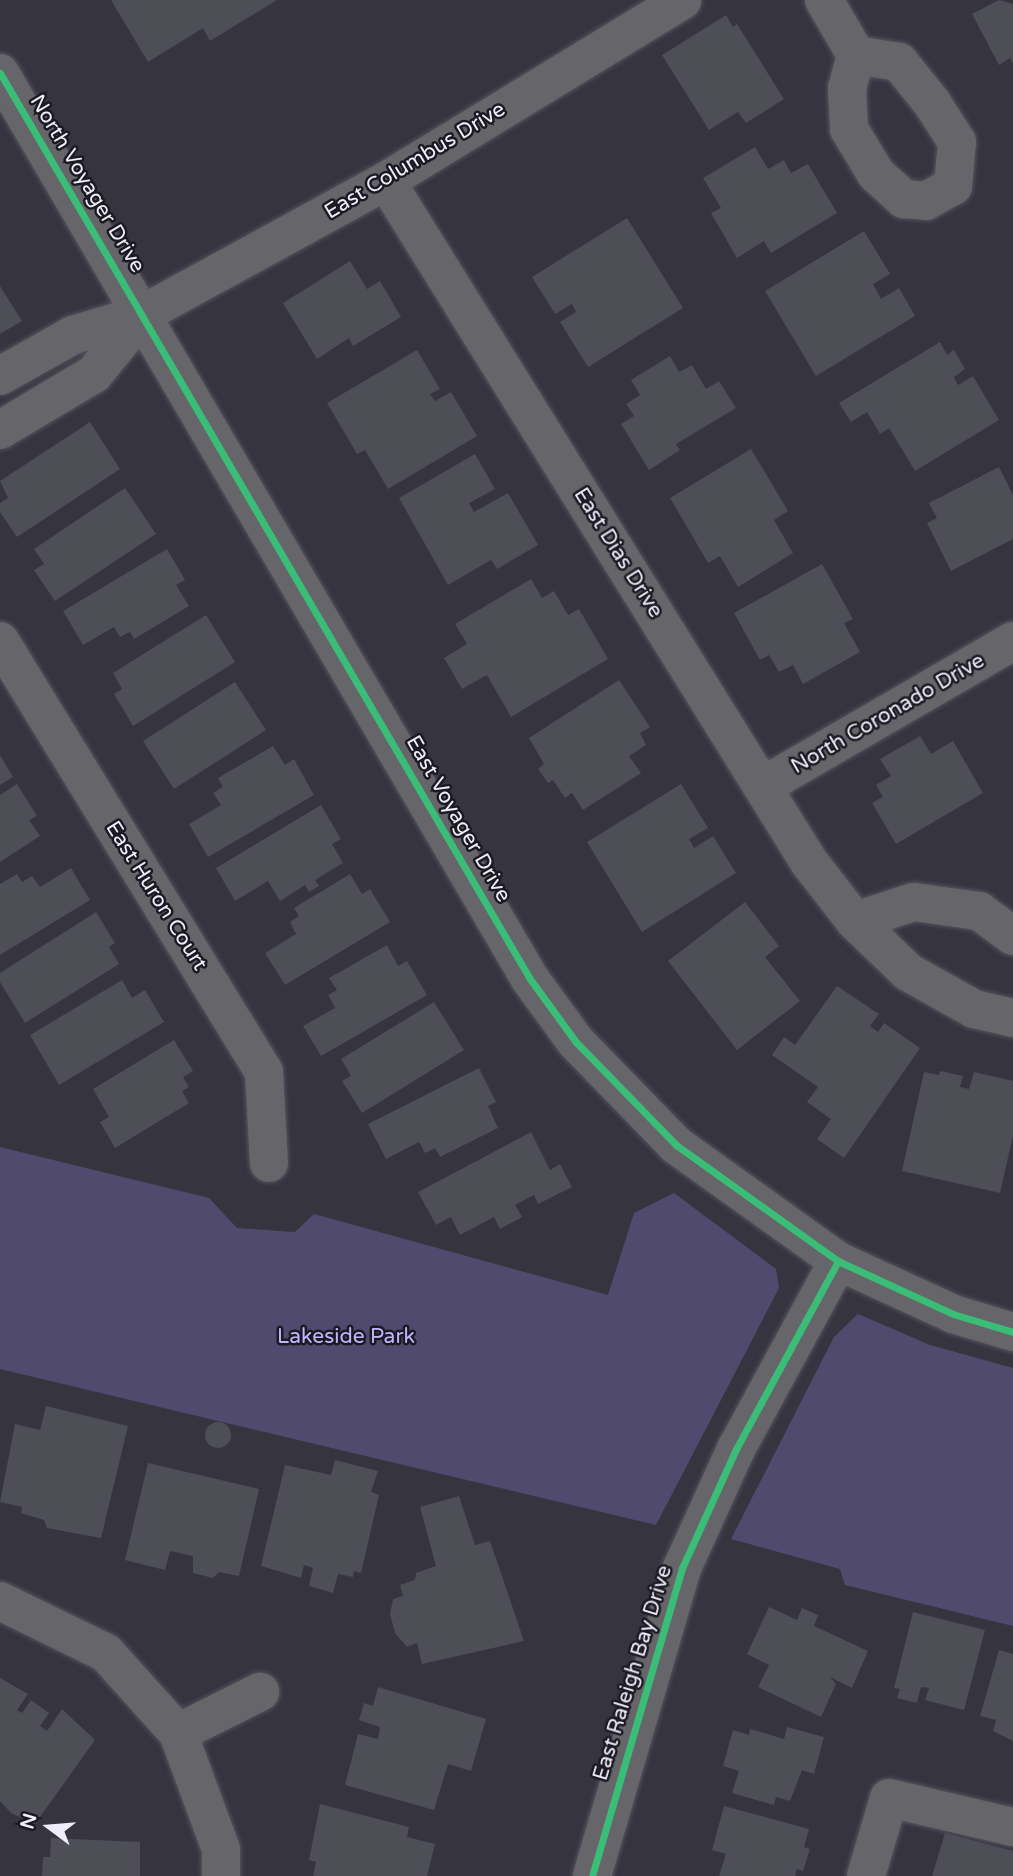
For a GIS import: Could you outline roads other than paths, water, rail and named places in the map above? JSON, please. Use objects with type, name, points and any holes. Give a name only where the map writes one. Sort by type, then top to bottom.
[{"type":"street","name":"East Columbus Drive","points":[[0,376],[73,335],[144,314],[386,181],[682,0]]},
{"type":"street","points":[[824,0],[856,55]]},
{"type":"street","name":"North Voyager Drive","points":[[0,73],[144,314]]},
{"type":"street","name":"East Dias Drive","points":[[386,181],[809,862],[855,921],[908,972],[974,1009],[1013,1018]]},
{"type":"street","name":"East Columbus Drive","points":[[0,430],[94,374],[144,314]]},
{"type":"street","name":"East Voyager Drive","points":[[144,314],[530,979],[576,1042],[676,1145],[838,1261]]},
{"type":"street","name":"East Huron Court","points":[[0,641],[264,1072],[269,1163]]},
{"type":"street","name":"North Coronado Drive","points":[[763,786],[1013,641]]},
{"type":"street","points":[[855,921],[914,902],[979,911],[1013,936]]},
{"type":"street","points":[[838,1261],[953,1314],[1013,1332]]},
{"type":"street","name":"East Raleigh Bay Drive","points":[[592,1876],[682,1568],[736,1449],[838,1261]]},
{"type":"street","points":[[0,1601],[106,1654],[178,1733],[221,1849],[221,1876]]},
{"type":"street","points":[[178,1733],[260,1692]]},
{"type":"street","points":[[866,1876],[889,1798],[1013,1827]]},
{"type":"park label","name":"Lakeside Park","points":[[346,1337]]}]
